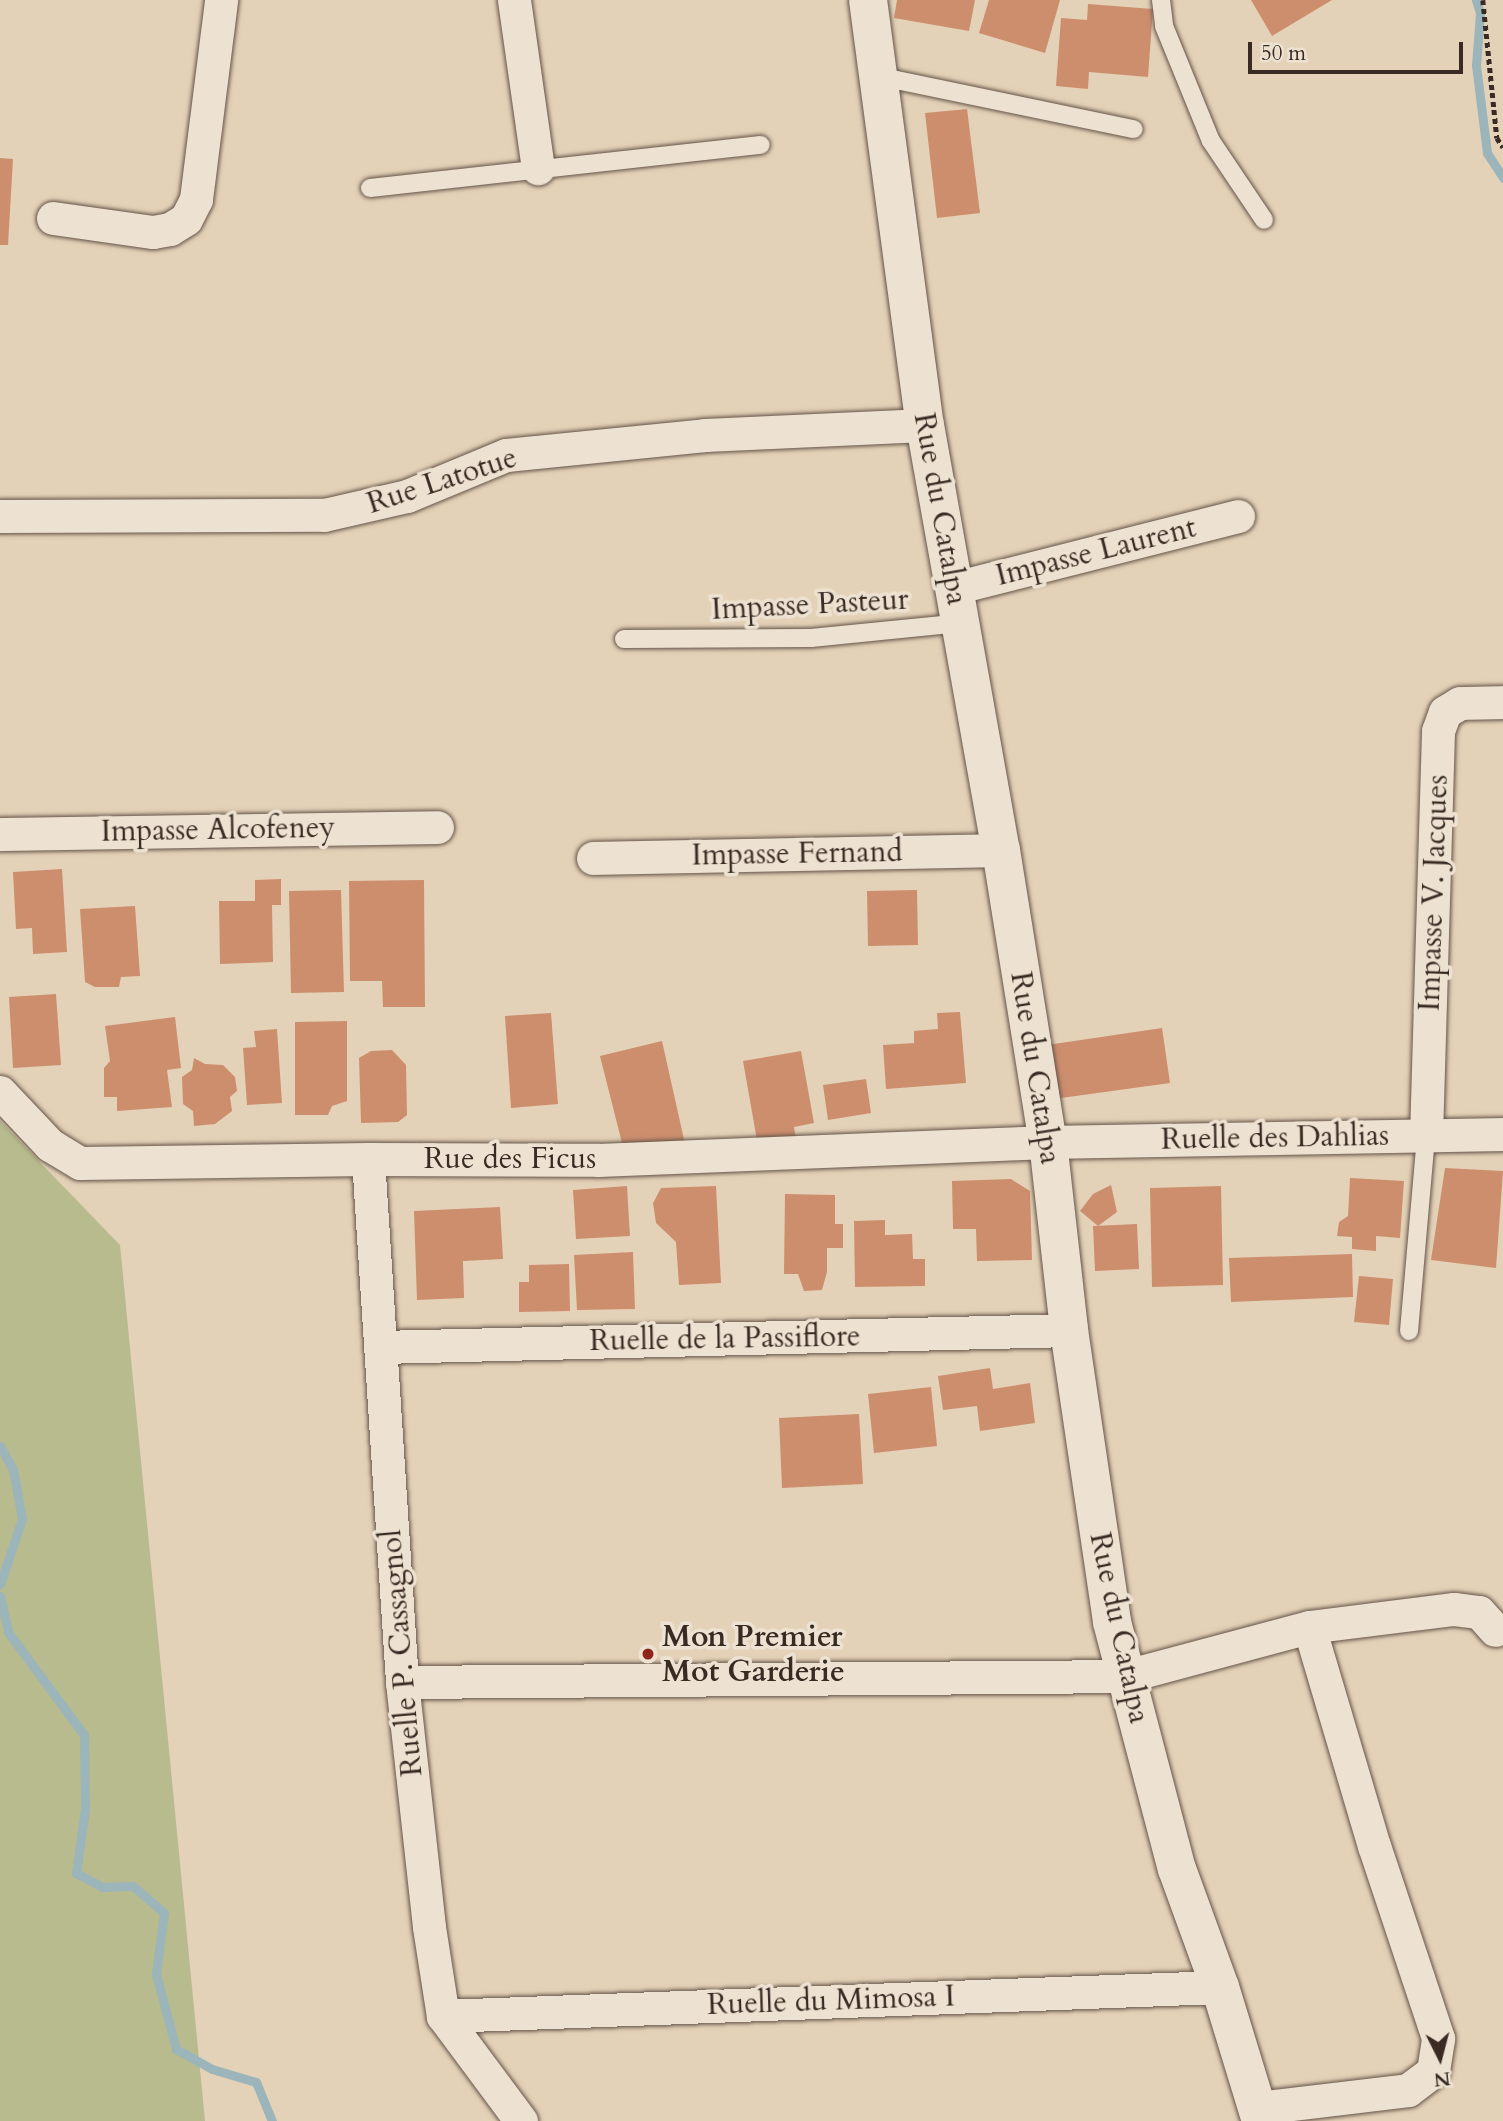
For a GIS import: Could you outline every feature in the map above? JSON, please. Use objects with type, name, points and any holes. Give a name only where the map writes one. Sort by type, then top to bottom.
[{"type":"street","points":[[53,218],[153,232],[170,229],[186,219],[196,199],[221,0]]},
{"type":"street","points":[[514,0],[538,168]]},
{"type":"street","name":"Rue du Catalpa","points":[[868,0],[925,425],[1001,850],[1048,1142],[1069,1330],[1112,1622],[1177,1869],[1220,1987],[1260,2115]]},
{"type":"street","name":"Rue Latotue","points":[[0,516],[324,515],[407,496],[506,455],[705,435],[925,425]]},
{"type":"street","name":"Impasse Laurent","points":[[958,607],[1238,516]]},
{"type":"street","name":"Impasse V. Jacques","points":[[1426,1136],[1438,731],[1445,712],[1460,703],[1503,702]]},
{"type":"street","name":"Impasse Alcofeney","points":[[0,834],[437,827]]},
{"type":"street","name":"Impasse Fernand","points":[[593,858],[1001,850]]},
{"type":"street","name":"Rue des Ficus","points":[[0,1092],[50,1145],[80,1163],[368,1159],[598,1160],[1048,1142]]},
{"type":"street","name":"Ruelle des Dahlias","points":[[1048,1142],[1503,1134]]},
{"type":"street","name":"Ruelle P. Cassagnol","points":[[368,1159],[402,1682],[429,1927],[443,2016],[521,2121]]},
{"type":"street","name":"Ruelle de la Passiflore","points":[[380,1347],[1069,1330]]},
{"type":"street","points":[[402,1682],[1126,1676],[1309,1627],[1454,1609],[1479,1612],[1495,1630]]},
{"type":"street","points":[[1260,2115],[1408,2090],[1433,2071],[1438,2038],[1374,1846],[1309,1627]]},
{"type":"street","name":"Ruelle du Mimosa I","points":[[443,2016],[1220,1987]]},
{"type":"lane","points":[[1161,0],[1164,26],[1211,141],[1264,220]]},
{"type":"lane","points":[[877,76],[1134,129]]},
{"type":"lane","points":[[370,188],[761,145]]},
{"type":"lane","name":"Impasse Pasteur","points":[[624,639],[811,638],[958,607]]},
{"type":"lane","points":[[1409,1331],[1426,1136]]},
{"type":"path","points":[[1483,0],[1497,138],[1503,147]]},
{"type":"green space","points":[[0,1121],[120,1245],[205,2121],[0,2121]]},
{"type":"building","points":[[897,0],[975,0],[969,31],[894,18]]},
{"type":"building","points":[[989,0],[1060,0],[1045,53],[979,33]]},
{"type":"building","points":[[1251,0],[1332,0],[1272,36]]},
{"type":"building","points":[[1088,4],[1153,9],[1148,77],[1089,72],[1088,89],[1056,86],[1061,18],[1087,20]]},
{"type":"building","points":[[967,109],[980,213],[937,218],[925,113]]},
{"type":"building","points":[[0,158],[13,159],[8,245],[0,245]]},
{"type":"building","points":[[62,869],[67,952],[33,954],[32,928],[16,929],[13,872]]},
{"type":"building","points":[[281,879],[281,905],[272,905],[273,962],[220,964],[219,901],[255,901],[255,880]]},
{"type":"building","points":[[424,880],[425,1007],[383,1007],[382,981],[350,981],[349,881]]},
{"type":"building","points":[[341,890],[344,992],[291,993],[289,891]]},
{"type":"building","points":[[917,890],[918,945],[868,946],[867,891]]},
{"type":"building","points":[[135,906],[140,976],[121,977],[119,987],[95,987],[85,982],[80,909]]},
{"type":"building","points":[[56,994],[61,1065],[13,1068],[9,997]]},
{"type":"building","points":[[960,1012],[966,1083],[886,1089],[883,1045],[914,1043],[914,1031],[938,1029],[937,1013]]},
{"type":"building","points":[[551,1013],[558,1104],[511,1108],[505,1016]]},
{"type":"building","points":[[175,1017],[181,1068],[167,1070],[172,1107],[117,1111],[117,1097],[104,1097],[104,1068],[110,1061],[105,1026]]},
{"type":"building","points":[[347,1021],[347,1101],[332,1106],[328,1115],[295,1115],[295,1022]]},
{"type":"building","points":[[1162,1028],[1170,1083],[1054,1099],[1047,1045]]},
{"type":"building","points":[[277,1029],[282,1103],[247,1105],[243,1048],[256,1047],[254,1031]]},
{"type":"building","points":[[662,1041],[685,1144],[625,1155],[600,1056]]},
{"type":"building","points":[[392,1050],[406,1065],[407,1115],[398,1122],[361,1123],[359,1058],[371,1051]]},
{"type":"building","points":[[801,1051],[814,1123],[794,1127],[796,1140],[758,1146],[743,1061]]},
{"type":"building","points":[[194,1058],[205,1064],[223,1065],[235,1077],[237,1091],[230,1097],[232,1111],[215,1124],[194,1126],[193,1111],[183,1104],[182,1077],[192,1070]]},
{"type":"building","points":[[866,1079],[871,1113],[828,1120],[823,1085]]},
{"type":"building","points":[[1445,1168],[1503,1171],[1496,1268],[1431,1260]]},
{"type":"building","points":[[1350,1178],[1404,1181],[1400,1238],[1376,1236],[1376,1251],[1352,1249],[1352,1237],[1337,1236],[1339,1222],[1348,1216]]},
{"type":"building","points":[[1011,1179],[1030,1191],[1032,1260],[977,1261],[976,1229],[953,1229],[952,1181]]},
{"type":"building","points":[[1111,1185],[1117,1212],[1098,1226],[1080,1211],[1093,1194]]},
{"type":"building","points":[[627,1186],[630,1236],[576,1239],[573,1190]]},
{"type":"building","points":[[716,1186],[721,1283],[679,1285],[676,1242],[656,1223],[653,1203],[661,1188]]},
{"type":"building","points":[[1221,1186],[1223,1285],[1152,1287],[1150,1188]]},
{"type":"building","points":[[785,1194],[835,1195],[835,1224],[843,1224],[843,1248],[827,1248],[827,1272],[822,1290],[804,1291],[798,1274],[784,1274]]},
{"type":"building","points":[[500,1207],[503,1259],[463,1261],[464,1298],[417,1300],[414,1211]]},
{"type":"building","points":[[885,1220],[885,1235],[912,1234],[913,1259],[925,1259],[925,1286],[855,1287],[854,1221]]},
{"type":"building","points":[[1137,1224],[1139,1269],[1095,1271],[1093,1226]]},
{"type":"building","points":[[633,1252],[635,1309],[577,1310],[574,1255]]},
{"type":"building","points":[[1352,1254],[1353,1297],[1231,1302],[1229,1258]]},
{"type":"building","points":[[569,1264],[570,1311],[519,1312],[519,1282],[529,1282],[529,1265]]},
{"type":"building","points":[[1359,1276],[1393,1279],[1389,1325],[1354,1322]]},
{"type":"building","points":[[990,1368],[993,1389],[1030,1383],[1035,1423],[980,1431],[977,1406],[943,1410],[938,1376]]},
{"type":"building","points":[[931,1387],[937,1446],[874,1453],[868,1394]]},
{"type":"building","points":[[859,1414],[863,1484],[782,1488],[779,1418]]},
{"type":"waterway","points":[[1476,0],[1480,13],[1476,65],[1487,153],[1503,178]]},
{"type":"waterway","points":[[0,1446],[13,1469],[22,1519],[0,1584]]},
{"type":"waterway","points":[[0,1596],[8,1632],[84,1735],[85,1809],[76,1873],[102,1887],[133,1886],[164,1913],[156,1974],[176,2049],[212,2069],[256,2082],[272,2121]]},
{"type":"place","name":"Mon Premier Mot Garderie","points":[[648,1654]]}]
